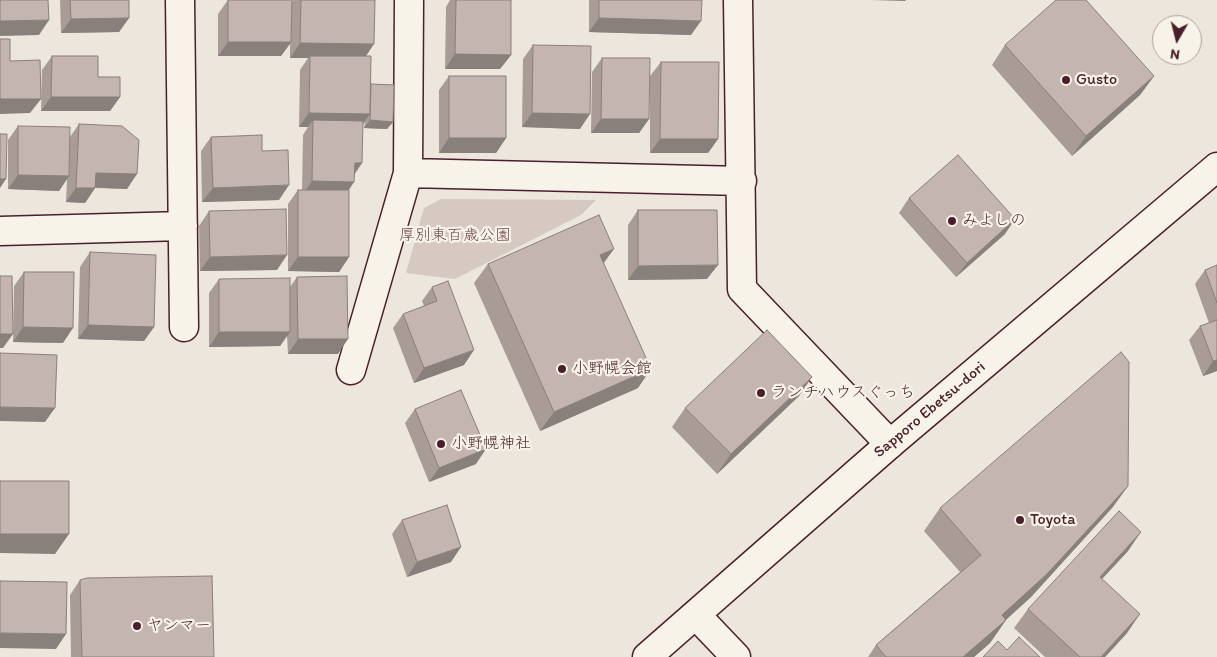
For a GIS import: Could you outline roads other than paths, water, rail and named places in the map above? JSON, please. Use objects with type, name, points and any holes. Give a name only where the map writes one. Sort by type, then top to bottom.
[{"type":"main road","points":[[180,0],[184,327]]},
{"type":"main road","points":[[351,370],[408,173],[409,0]]},
{"type":"main road","points":[[738,0],[742,289],[890,444]]},
{"type":"main road","name":"Sapporo Ebetsu-dori","points":[[647,657],[890,444],[1217,167]]},
{"type":"main road","points":[[408,173],[742,181]]},
{"type":"main road","points":[[0,231],[183,226]]},
{"type":"main road","points":[[696,615],[736,657]]},
{"type":"place","name":"Gusto","points":[[1066,80]]},
{"type":"place","name":"みよしの","points":[[952,221]]},
{"type":"place","name":"小野幌会館","points":[[562,369]]},
{"type":"place","name":"ランチハウスぐっち","points":[[761,393]]},
{"type":"place","name":"小野幌神社","points":[[441,444]]},
{"type":"place","name":"Toyota","points":[[1020,520]]},
{"type":"place","name":"ヤンマー","points":[[137,626]]},
{"type":"park label","name":"厚別東百歳公園","points":[[455,236]]}]
